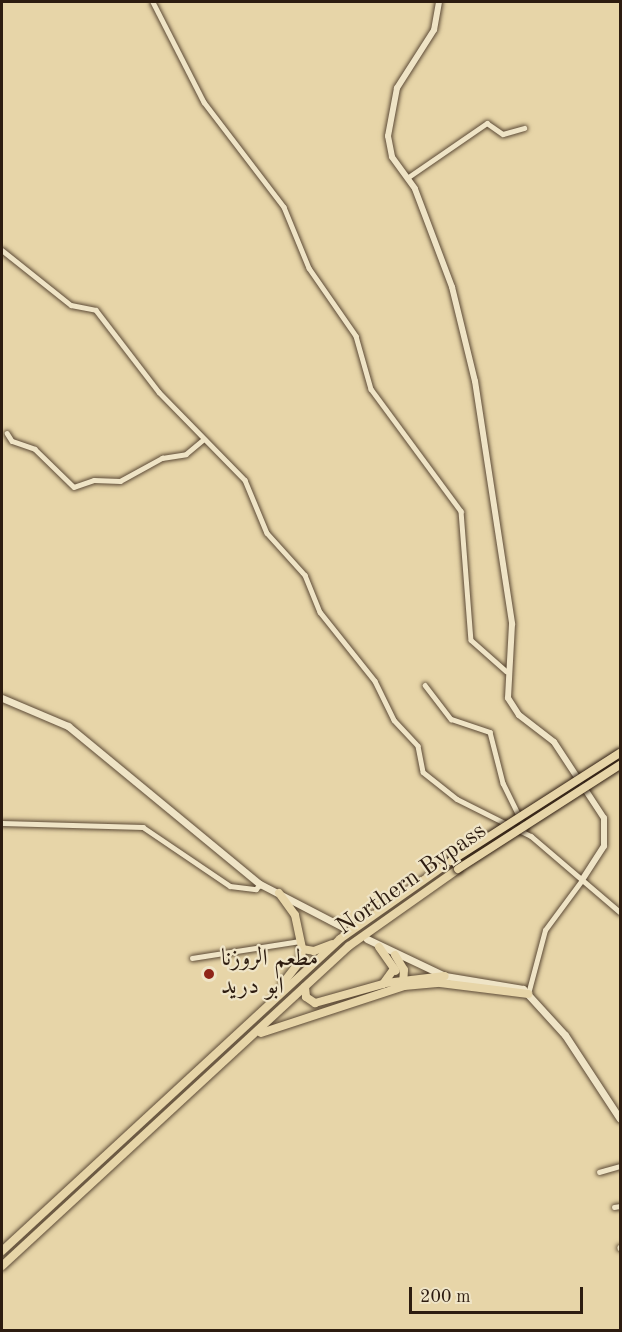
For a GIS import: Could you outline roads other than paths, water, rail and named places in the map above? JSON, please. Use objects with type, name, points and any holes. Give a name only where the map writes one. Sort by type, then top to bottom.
[{"type":"highway","name":"Northern Bypass","points":[[2,1251],[257,1012],[338,941],[451,861],[621,753]]},
{"type":"highway","name":"Northern Bypass","points":[[2,1266],[305,987],[376,925],[458,869],[621,765]]},
{"type":"highway","points":[[257,1012],[296,967],[301,945],[292,910],[279,893]]},
{"type":"highway","points":[[292,910],[300,904]]},
{"type":"highway","points":[[301,945],[314,951],[338,941]]},
{"type":"highway","points":[[379,947],[406,984]]},
{"type":"highway","points":[[395,955],[402,964],[406,984]]},
{"type":"highway","points":[[383,984],[394,969]]},
{"type":"highway","points":[[250,1039],[291,1019],[406,984],[445,976]]},
{"type":"highway","points":[[305,987],[306,997],[315,1003],[383,984],[462,985],[528,994]]},
{"type":"main road","points":[[2,698],[68,726],[94,745],[260,884],[343,927]]},
{"type":"main road","points":[[367,939],[395,955],[445,976],[523,989],[565,1035],[621,1119]]},
{"type":"street","points":[[153,2],[204,102],[289,217],[309,268],[356,336],[371,389],[461,511],[471,640],[507,671]]},
{"type":"street","points":[[439,2],[434,30],[402,79],[388,113],[392,157],[407,178],[452,287],[476,381],[512,624],[507,671],[513,707],[554,742],[604,818],[604,846],[545,930],[528,994]]},
{"type":"street","points":[[407,178],[487,123],[507,135],[524,128]]},
{"type":"street","points":[[2,250],[71,305],[96,310],[204,439],[249,486],[271,539],[311,584],[323,617],[343,637],[375,681],[394,720],[418,746],[423,771],[457,799],[527,833],[621,912]]},
{"type":"street","points":[[7,433],[12,441],[35,449],[74,487],[94,480],[120,482],[162,458],[186,454],[204,439]]},
{"type":"street","points":[[425,685],[451,718],[490,732],[503,783],[527,833]]},
{"type":"street","points":[[2,823],[143,827],[230,886],[256,890],[260,884]]},
{"type":"street","points":[[192,958],[301,945]]},
{"type":"street","points":[[599,1172],[621,1166]]},
{"type":"street","points":[[614,1207],[621,1206]]},
{"type":"place","name":"مطعم الروزنا ابو دريد","points":[[209,974]]}]
